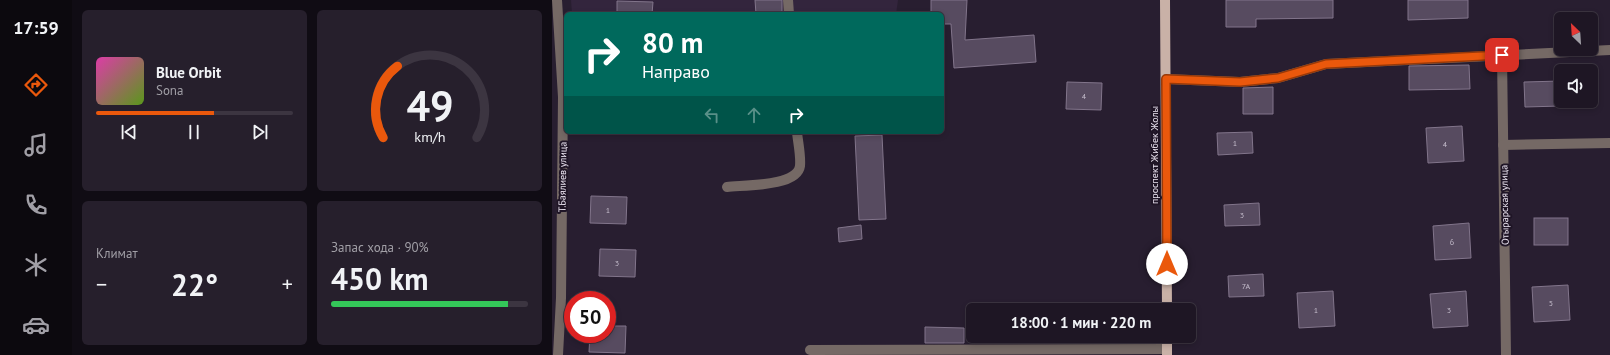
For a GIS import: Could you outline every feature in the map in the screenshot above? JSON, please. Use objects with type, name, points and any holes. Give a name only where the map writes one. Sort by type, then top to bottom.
[{"type":"main road","name":"проспект Жибек Жолы","points":[[1165,0],[1167,303]]},
{"type":"street","name":"Т.Баялиев улица","points":[[557,0],[563,97],[561,298],[558,355]]},
{"type":"street","points":[[788,0],[789,12]]},
{"type":"street","points":[[1166,79],[1240,82],[1278,78],[1326,64],[1610,50]]},
{"type":"street","name":"Отырарская улица","points":[[1502,55],[1506,355]]},
{"type":"street","points":[[727,187],[780,182],[793,177],[800,167],[797,134]]},
{"type":"street","points":[[1503,145],[1610,143]]},
{"type":"street","points":[[810,350],[1167,352]]},
{"type":"shaded area","points":[[571,0],[898,0],[896,12],[572,12]]},
{"type":"building","points":[[755,0],[782,0],[782,12],[756,12]]},
{"type":"building","points":[[931,0],[967,0],[965,40],[1034,35],[1036,62],[954,68],[951,24],[944,24],[944,12],[931,12]]},
{"type":"building","points":[[1226,0],[1333,0],[1333,18],[1256,19],[1256,27],[1226,27]]},
{"type":"building","points":[[1408,0],[1468,0],[1468,18],[1408,20]]},
{"type":"building","points":[[617,1],[653,2],[652,12],[617,12]]},
{"type":"building","points":[[1469,65],[1470,89],[1409,90],[1409,66]]},
{"type":"building","points":[[1554,81],[1554,106],[1525,107],[1524,82]]},
{"type":"building","points":[[1067,82],[1102,83],[1101,110],[1066,109]]},
{"type":"building","points":[[1273,87],[1273,114],[1243,114],[1243,88]]},
{"type":"building","points":[[1462,126],[1464,161],[1428,163],[1426,128]]},
{"type":"building","points":[[1252,132],[1253,153],[1218,155],[1217,133]]},
{"type":"building","points":[[882,135],[886,219],[859,220],[855,136]]},
{"type":"building","points":[[591,196],[627,197],[626,224],[590,223]]},
{"type":"building","points":[[1259,203],[1260,225],[1225,226],[1224,205]]},
{"type":"building","points":[[1534,218],[1568,218],[1568,245],[1534,245]]},
{"type":"building","points":[[1469,223],[1471,258],[1435,260],[1433,226]]},
{"type":"building","points":[[861,225],[862,239],[839,242],[838,228]]},
{"type":"building","points":[[600,249],[636,250],[635,277],[599,276]]},
{"type":"building","points":[[1263,274],[1264,296],[1229,297],[1228,276]]},
{"type":"building","points":[[1568,285],[1570,320],[1534,322],[1532,287]]},
{"type":"building","points":[[1333,291],[1335,326],[1299,328],[1297,293]]},
{"type":"building","points":[[1466,291],[1468,326],[1433,328],[1430,294]]},
{"type":"building","points":[[616,326],[626,326],[625,353],[589,352],[590,343],[616,343]]},
{"type":"building","points":[[925,327],[964,328],[964,343],[925,343]]},
{"type":"route","points":[[1167,264],[1166,79],[1240,82],[1278,78],[1326,64],[1502,55]]}]
